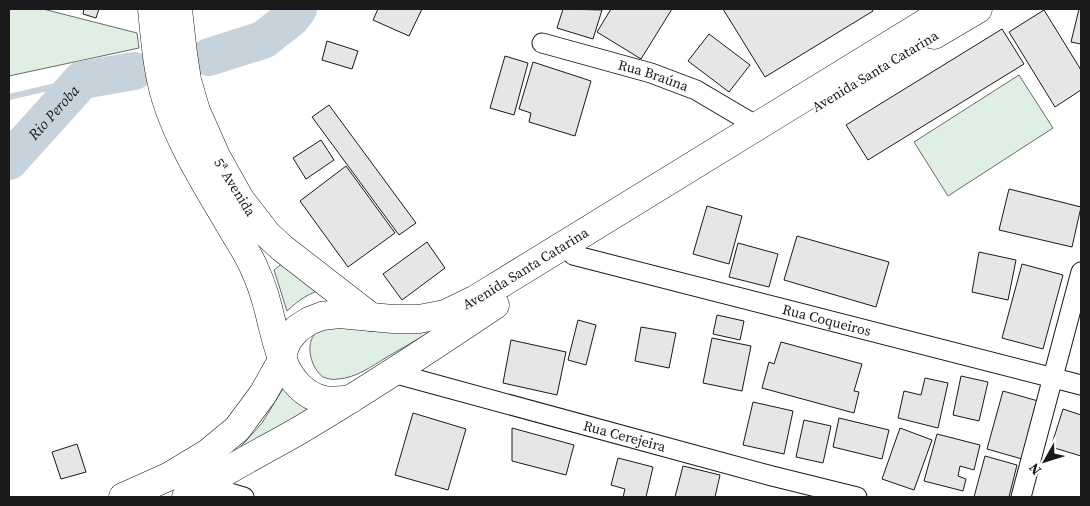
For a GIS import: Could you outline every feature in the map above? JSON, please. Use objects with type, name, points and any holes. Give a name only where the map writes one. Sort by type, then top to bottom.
[{"type":"main road","name":"5ª Avenida","points":[[152,9],[160,78],[166,100],[187,148],[255,268],[282,360],[289,375],[309,394],[320,399],[334,402],[351,399]]},
{"type":"main road","name":"5ª Avenida","points":[[178,9],[187,80],[196,111],[216,156],[240,199],[267,234],[282,248],[371,317]]},
{"type":"main road","name":"Avenida Santa Catarina","points":[[123,497],[170,476],[208,453],[237,429],[263,394],[282,360],[288,340],[297,329],[309,321],[322,316],[339,314],[393,319],[418,319],[445,314],[476,299],[948,9]]},
{"type":"main road","name":"Avenida Santa Catarina","points":[[195,491],[351,399],[573,255],[978,9]]},
{"type":"street","name":"Rua Braúna","points":[[542,43],[651,73],[696,90],[757,126]]},
{"type":"street","name":"Rua Coqueiros","points":[[573,255],[1081,384]]},
{"type":"street","points":[[1022,497],[1081,272]]},
{"type":"street","name":"Rua Cerejeira","points":[[393,373],[857,497]]},
{"type":"street","points":[[195,491],[244,497]]},
{"type":"green space","points":[[9,9],[43,9],[137,33],[139,48],[9,76]]},
{"type":"green space","points":[[1019,75],[1053,128],[948,196],[914,142]]},
{"type":"green space","points":[[288,259],[326,288],[305,297],[287,311],[274,270]]},
{"type":"green space","points":[[338,324],[430,332],[370,368],[345,378],[331,379],[323,377],[316,369],[311,358],[310,346],[311,340],[318,331]]},
{"type":"green space","points":[[284,387],[316,407],[235,453],[262,423]]},
{"type":"building","points":[[84,9],[99,9],[96,18],[83,14]]},
{"type":"building","points":[[378,9],[422,9],[409,36],[373,20]]},
{"type":"building","points":[[563,9],[602,10],[593,39],[557,28]]},
{"type":"building","points":[[611,9],[672,9],[641,59],[597,32]]},
{"type":"building","points":[[723,9],[872,9],[873,11],[765,77]]},
{"type":"building","points":[[1079,9],[1081,9],[1081,44],[1071,42]]},
{"type":"building","points":[[1044,10],[1081,70],[1081,90],[1055,107],[1009,32]]},
{"type":"building","points":[[1002,29],[1024,64],[868,160],[846,125]]},
{"type":"building","points":[[709,34],[750,65],[729,92],[688,61]]},
{"type":"building","points":[[327,41],[358,51],[352,69],[322,60]]},
{"type":"building","points":[[505,56],[528,63],[514,115],[490,108]]},
{"type":"building","points":[[533,62],[591,81],[575,136],[529,122],[531,113],[519,109]]},
{"type":"building","points":[[329,105],[416,223],[399,235],[312,117]]},
{"type":"building","points":[[321,140],[334,160],[306,179],[293,158]]},
{"type":"building","points":[[346,166],[395,233],[348,267],[300,201]]},
{"type":"building","points":[[1009,189],[1081,207],[1072,247],[999,230]]},
{"type":"building","points":[[707,206],[742,216],[729,264],[693,254]]},
{"type":"building","points":[[797,236],[889,262],[876,307],[784,280]]},
{"type":"building","points":[[427,242],[445,268],[402,300],[383,274]]},
{"type":"building","points":[[738,243],[778,254],[769,287],[729,277]]},
{"type":"building","points":[[979,252],[1016,260],[1008,300],[972,292]]},
{"type":"building","points":[[1022,264],[1063,275],[1043,349],[1002,338]]},
{"type":"building","points":[[717,315],[744,321],[740,340],[713,334]]},
{"type":"building","points":[[578,320],[596,325],[586,365],[568,360]]},
{"type":"building","points":[[641,327],[676,333],[669,368],[635,361]]},
{"type":"building","points":[[712,338],[751,346],[742,391],[703,383]]},
{"type":"building","points":[[511,340],[566,352],[557,395],[503,383]]},
{"type":"building","points":[[781,342],[862,364],[854,391],[859,392],[854,413],[762,388],[769,362],[774,364]]},
{"type":"building","points":[[961,376],[988,382],[979,421],[953,415]]},
{"type":"building","points":[[925,378],[948,383],[938,428],[898,418],[904,391],[921,395]]},
{"type":"building","points":[[1003,391],[1038,401],[1022,459],[987,449]]},
{"type":"building","points":[[753,402],[793,411],[784,454],[743,445]]},
{"type":"building","points":[[1063,409],[1081,415],[1081,456],[1051,447]]},
{"type":"building","points":[[413,413],[466,429],[448,490],[395,475]]},
{"type":"building","points":[[839,418],[889,430],[882,459],[833,447]]},
{"type":"building","points":[[804,420],[831,426],[823,463],[796,457]]},
{"type":"building","points":[[512,428],[574,445],[566,475],[512,461]]},
{"type":"building","points":[[900,428],[932,440],[914,490],[882,479]]},
{"type":"building","points":[[937,434],[980,445],[974,470],[960,466],[958,476],[966,479],[963,491],[924,481]]},
{"type":"building","points":[[77,444],[86,472],[61,479],[52,452]]},
{"type":"building","points":[[985,456],[1017,465],[1009,497],[974,497]]},
{"type":"building","points":[[618,458],[653,467],[646,497],[623,497],[625,489],[611,485]]},
{"type":"building","points":[[683,466],[720,475],[715,497],[675,497]]},
{"type":"waterway","name":"Rio Peroba","points":[[209,57],[263,40],[291,18],[298,9]]},
{"type":"waterway","name":"Rio Peroba","points":[[9,161],[82,80],[134,71]]},
{"type":"waterway","points":[[9,97],[82,80]]}]
